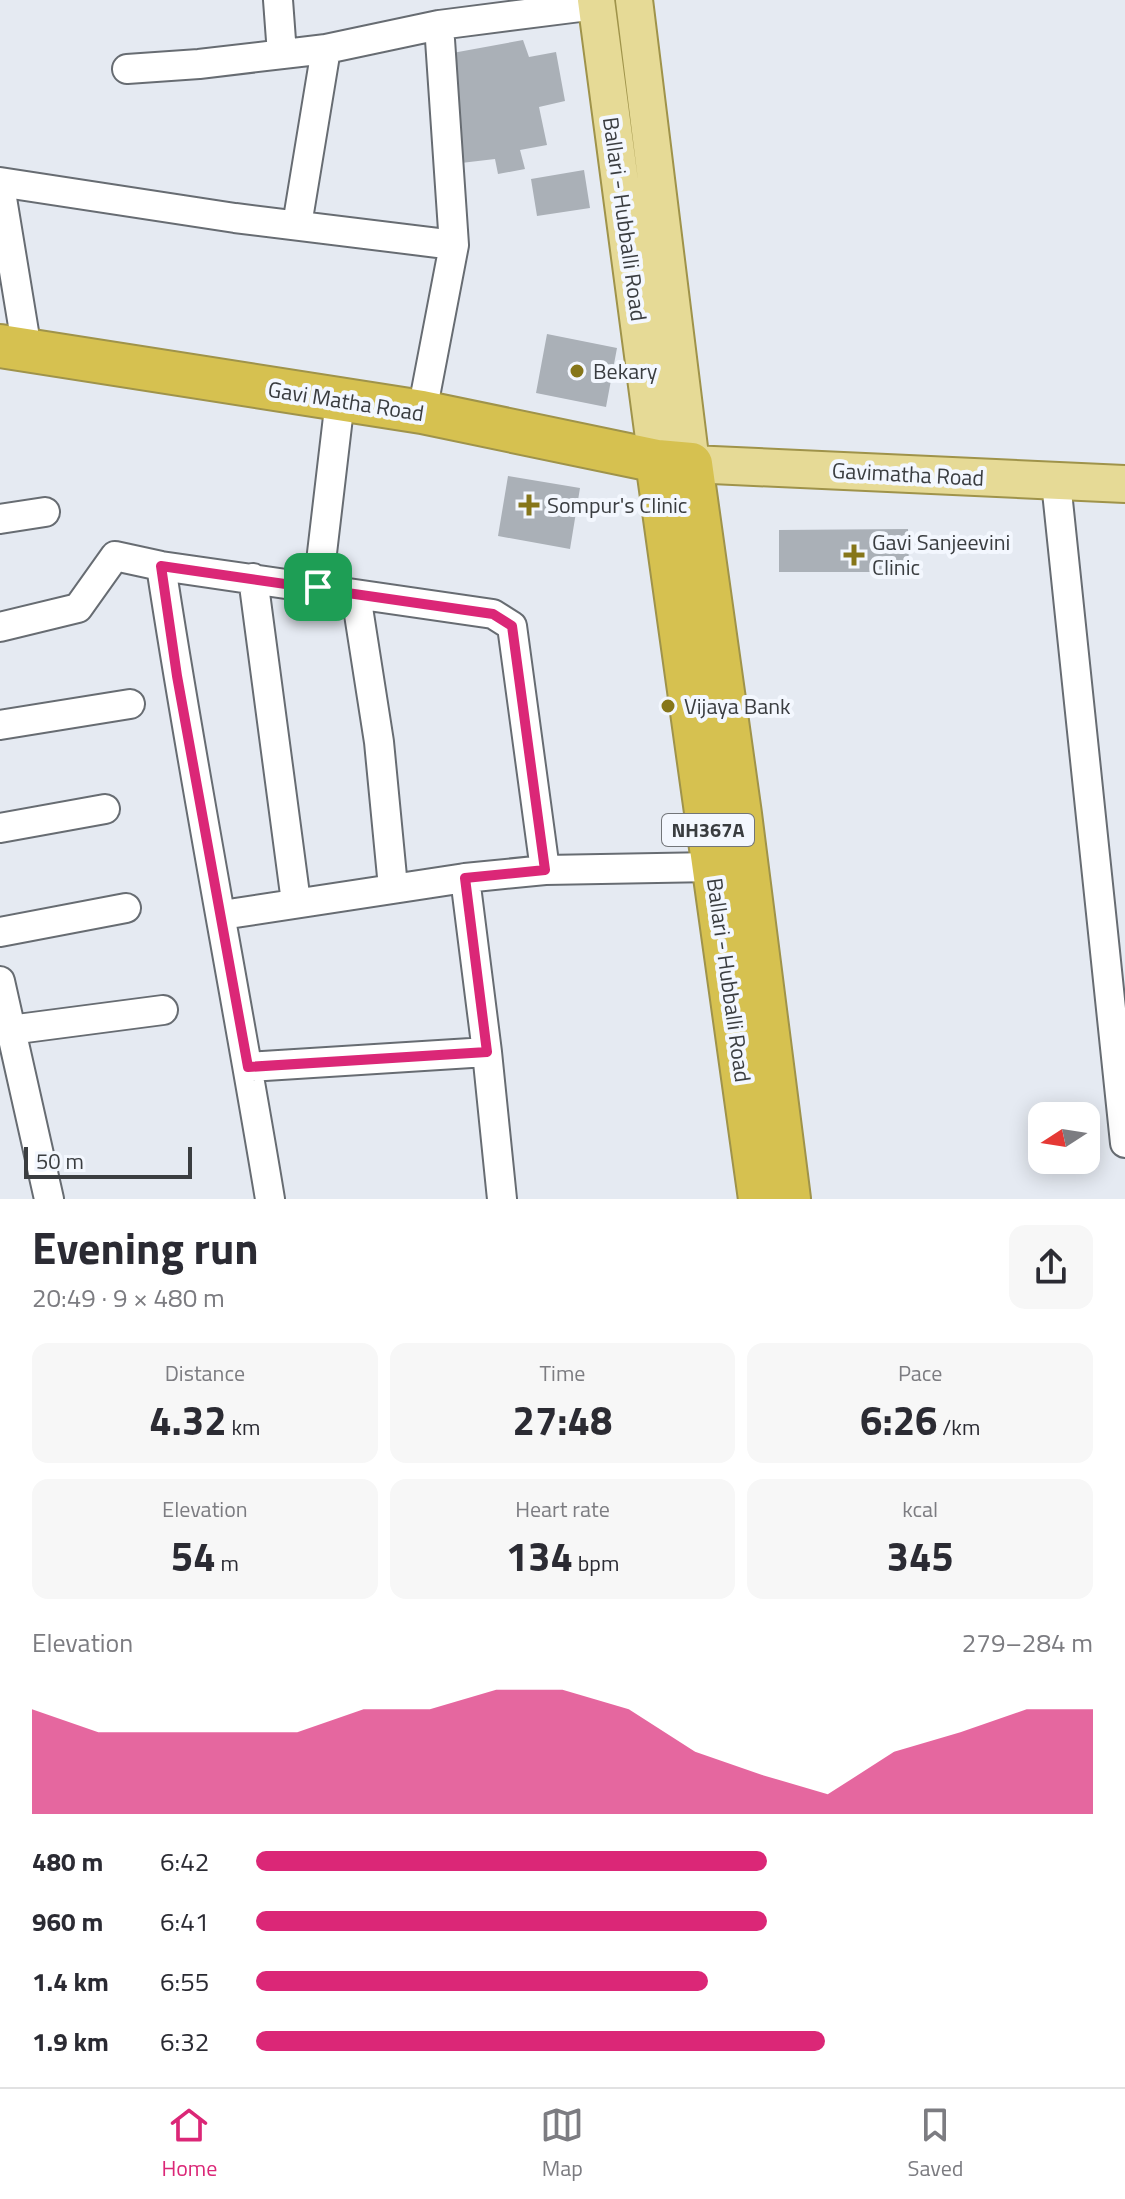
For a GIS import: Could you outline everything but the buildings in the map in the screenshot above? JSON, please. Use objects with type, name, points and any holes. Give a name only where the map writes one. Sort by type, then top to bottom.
[{"type":"highway","name":"Gavi Matha Road","points":[[13,348],[422,412],[674,462]]},
{"type":"highway","name":"Ballari - Hubballi Road","points":[[674,462],[723,816],[789,1199]]},
{"type":"highway","name":"Ballari - Hubballi Road","points":[[723,816],[713,867],[760,1199]]},
{"type":"main road","name":"Ballari - Hubballi Road","points":[[634,0],[674,462]]},
{"type":"main road","name":"Ballari - Hubballi Road","points":[[596,2],[674,462]]},
{"type":"main road","name":"Gavimatha Road","points":[[674,462],[1125,484]]},
{"type":"street","points":[[278,0],[282,54]]},
{"type":"street","points":[[127,69],[326,49],[439,25],[596,2]]},
{"type":"street","points":[[422,412],[454,245],[439,25]]},
{"type":"street","points":[[297,225],[326,49]]},
{"type":"street","points":[[13,348],[0,184],[235,218],[454,245]]},
{"type":"street","points":[[318,587],[340,400]]},
{"type":"street","points":[[1056,482],[1125,1143]]},
{"type":"street","points":[[0,519],[45,512]]},
{"type":"street","points":[[0,627],[78,608],[115,556],[161,566],[493,614],[512,626],[545,870]]},
{"type":"street","points":[[161,566],[177,676],[222,915],[270,1199]]},
{"type":"street","points":[[253,578],[296,902]]},
{"type":"street","points":[[356,595],[379,742],[393,887]]},
{"type":"street","points":[[0,725],[130,704]]},
{"type":"street","points":[[0,828],[105,809]]},
{"type":"street","points":[[222,915],[393,887],[545,870],[713,867]]},
{"type":"street","points":[[465,878],[502,1199]]},
{"type":"street","points":[[0,932],[126,908]]},
{"type":"street","points":[[0,981],[49,1199]]},
{"type":"street","points":[[10,1030],[163,1010]]},
{"type":"street","points":[[248,1067],[487,1052]]},
{"type":"place","name":"Bekary","points":[[577,371]]},
{"type":"place","name":"Sompur's Clinic","points":[[529,505]]},
{"type":"place","name":"Gavi Sanjeevini Clinic","points":[[854,555]]},
{"type":"place","name":"Vijaya Bank","points":[[668,706]]},
{"type":"route","points":[[161,566],[318,587],[493,614],[512,626],[545,870],[465,878],[487,1052],[248,1067],[177,676],[161,566]]}]
